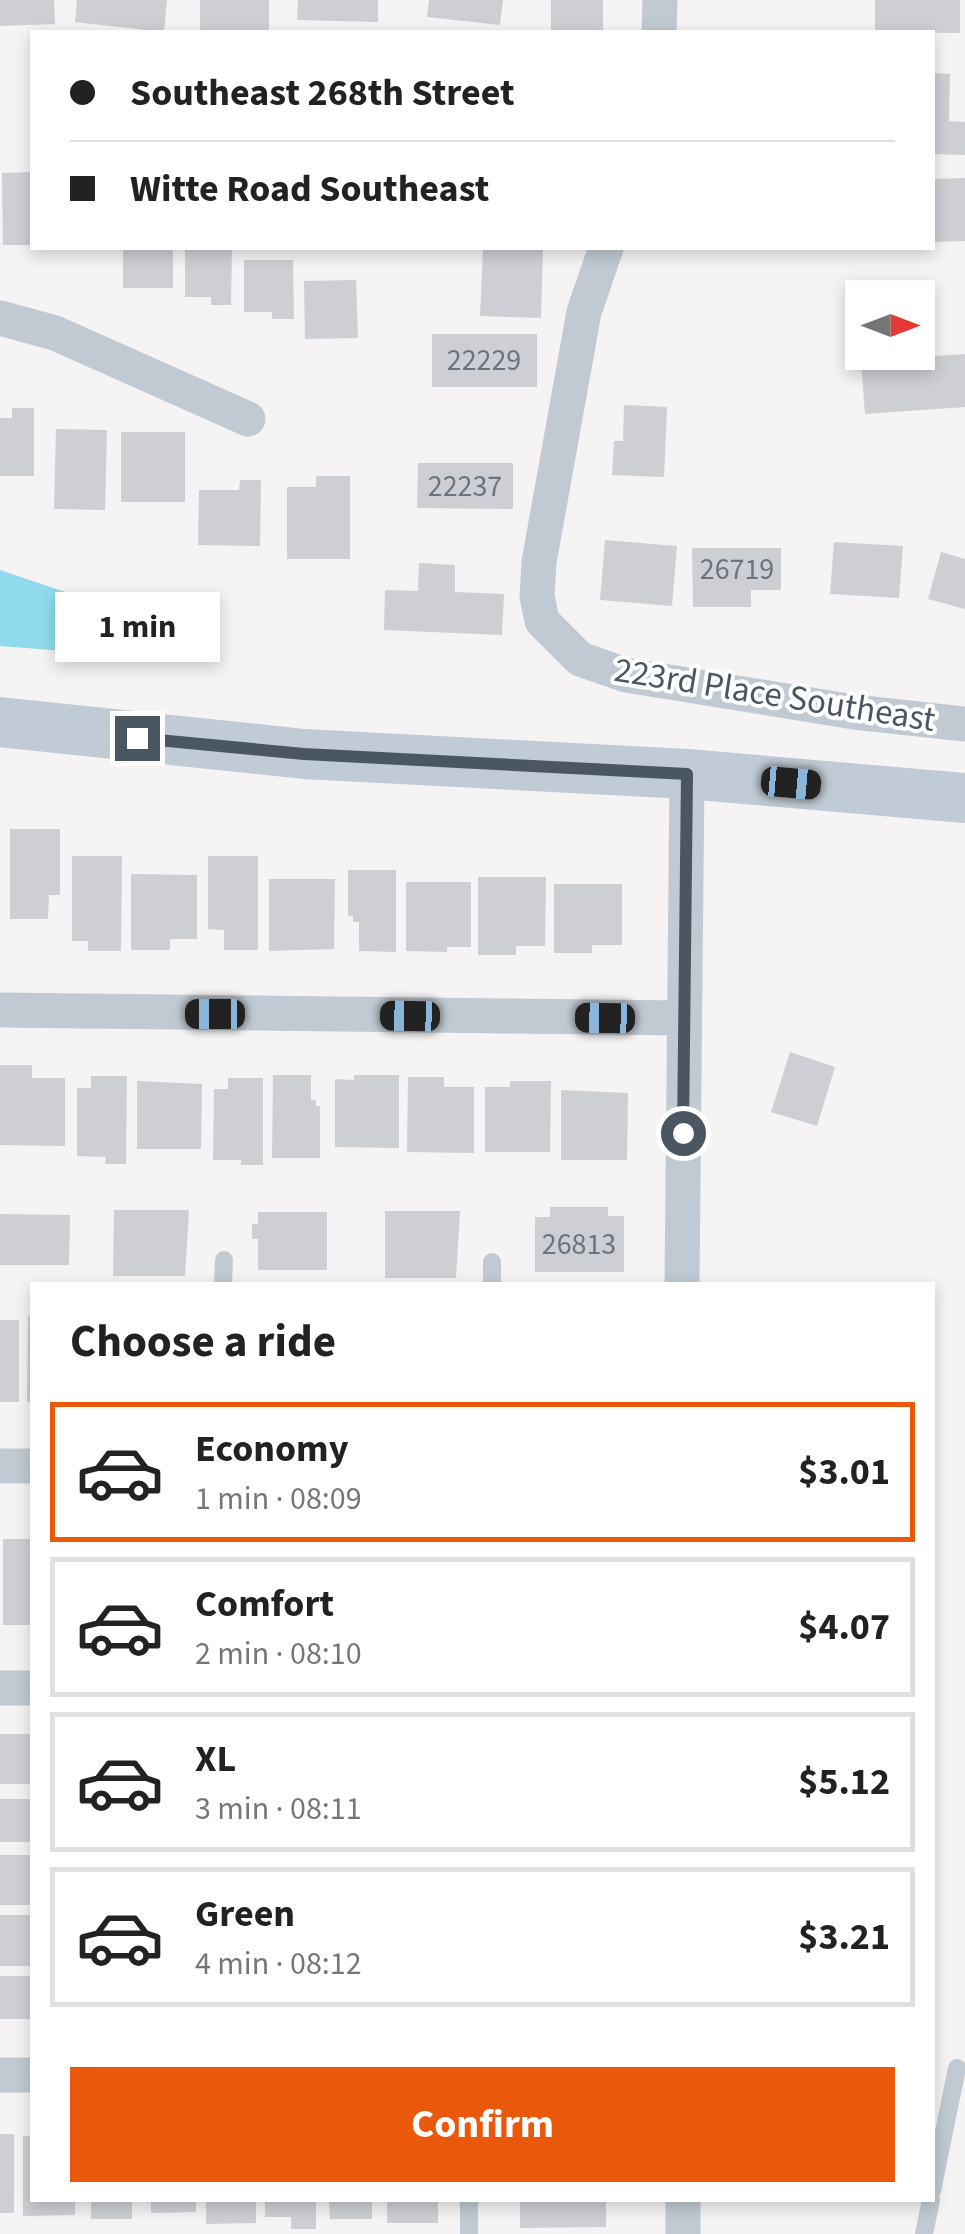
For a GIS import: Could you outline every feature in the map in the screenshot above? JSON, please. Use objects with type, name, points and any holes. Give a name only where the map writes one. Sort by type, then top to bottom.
[{"type":"street","points":[[659,30],[660,0]]},
{"type":"street","name":"223rd Place Southeast","points":[[605,250],[584,312],[540,562],[537,596],[542,622],[580,658],[626,676],[854,712],[965,724]]},
{"type":"street","points":[[0,318],[55,333],[248,419]]},
{"type":"street","points":[[0,722],[304,754],[687,774],[965,798]]},
{"type":"street","points":[[682,1282],[687,774]]},
{"type":"street","points":[[0,1010],[683,1018]]},
{"type":"street","points":[[0,1466],[30,1466]]},
{"type":"street","points":[[0,1688],[30,1688]]},
{"type":"street","points":[[0,2075],[30,2075]]},
{"type":"street","points":[[682,2202],[683,2234]]},
{"type":"lane","points":[[224,1260],[224,1282]]},
{"type":"lane","points":[[492,1262],[492,1282]]},
{"type":"lane","points":[[935,2178],[958,2068]]},
{"type":"lane","points":[[469,2202],[469,2234]]},
{"type":"lane","points":[[924,2234],[931,2202]]},
{"type":"water","points":[[0,570],[172,628],[172,647],[142,657],[0,646]]},
{"type":"building","points":[[0,0],[54,0],[55,24],[0,26]]},
{"type":"building","points":[[77,0],[167,0],[164,30],[75,22]]},
{"type":"building","points":[[200,0],[269,0],[269,30],[200,30]]},
{"type":"building","points":[[298,0],[378,0],[378,22],[297,20]]},
{"type":"building","points":[[429,0],[503,0],[500,25],[427,17]]},
{"type":"building","points":[[551,0],[603,0],[603,30],[551,30]]},
{"type":"building","points":[[875,0],[960,0],[960,33],[875,30]]},
{"type":"building","points":[[935,73],[950,74],[949,121],[965,122],[965,155],[935,154]]},
{"type":"building","points":[[30,172],[30,245],[3,245],[2,173]]},
{"type":"building","points":[[965,178],[965,241],[935,242],[935,179]]},
{"type":"building","points":[[123,250],[173,250],[173,288],[123,288]]},
{"type":"building","points":[[185,250],[232,250],[231,305],[211,305],[211,297],[185,297]]},
{"type":"building","points":[[483,250],[543,250],[541,318],[480,316]]},
{"type":"building","points":[[244,260],[293,260],[294,319],[272,319],[272,312],[244,312]]},
{"type":"building","points":[[356,280],[358,338],[305,339],[304,281]]},
{"type":"building","points":[[432,334],[537,334],[537,387],[432,387]]},
{"type":"building","points":[[965,354],[965,407],[865,414],[862,370],[935,370],[935,356]]},
{"type":"building","points":[[624,405],[667,407],[664,477],[612,475],[614,441],[623,441]]},
{"type":"building","points":[[12,408],[34,408],[34,476],[0,476],[0,418],[12,418]]},
{"type":"building","points":[[56,429],[107,430],[105,510],[54,509]]},
{"type":"building","points":[[121,432],[185,432],[185,502],[121,502]]},
{"type":"building","points":[[418,463],[513,463],[513,509],[417,508]]},
{"type":"building","points":[[316,476],[350,476],[350,559],[287,559],[287,487],[316,487]]},
{"type":"building","points":[[240,480],[261,480],[260,546],[198,545],[199,490],[239,490]]},
{"type":"building","points":[[605,540],[677,546],[672,606],[600,600]]},
{"type":"building","points":[[834,542],[903,546],[899,598],[830,594]]},
{"type":"building","points":[[692,548],[781,548],[781,590],[751,590],[751,607],[693,607]]},
{"type":"building","points":[[941,552],[965,559],[965,609],[928,599]]},
{"type":"building","points":[[419,563],[455,565],[455,592],[504,594],[502,635],[384,630],[385,590],[418,591]]},
{"type":"building","points":[[10,829],[60,829],[60,895],[49,895],[48,919],[10,919]]},
{"type":"building","points":[[72,856],[122,856],[121,951],[88,951],[88,941],[72,941]]},
{"type":"building","points":[[208,856],[258,856],[258,950],[224,950],[224,930],[208,929]]},
{"type":"building","points":[[348,870],[396,870],[396,952],[359,951],[359,922],[348,916]]},
{"type":"building","points":[[131,874],[197,875],[197,939],[170,939],[170,950],[131,950]]},
{"type":"building","points":[[478,877],[546,877],[545,946],[516,946],[516,955],[478,955]]},
{"type":"building","points":[[269,879],[335,879],[334,949],[269,951]]},
{"type":"building","points":[[406,882],[471,882],[471,947],[447,947],[447,952],[406,951]]},
{"type":"building","points":[[554,884],[622,884],[622,945],[592,945],[592,953],[554,953]]},
{"type":"building","points":[[790,1052],[835,1067],[817,1126],[771,1112]]},
{"type":"building","points":[[0,1065],[32,1065],[32,1078],[65,1078],[65,1146],[0,1145]]},
{"type":"building","points":[[273,1075],[311,1075],[311,1100],[320,1106],[320,1158],[272,1158]]},
{"type":"building","points":[[354,1075],[399,1075],[399,1148],[335,1147],[335,1079],[354,1080]]},
{"type":"building","points":[[91,1076],[127,1076],[126,1164],[105,1164],[106,1157],[77,1156],[77,1088],[91,1088]]},
{"type":"building","points":[[408,1077],[444,1077],[444,1087],[474,1087],[474,1153],[407,1152]]},
{"type":"building","points":[[228,1078],[263,1078],[263,1165],[213,1160],[214,1089],[228,1089]]},
{"type":"building","points":[[137,1081],[202,1084],[201,1149],[137,1149]]},
{"type":"building","points":[[510,1081],[551,1081],[550,1152],[485,1152],[485,1087],[510,1087]]},
{"type":"building","points":[[561,1090],[628,1093],[627,1160],[561,1160]]},
{"type":"building","points":[[550,1207],[608,1207],[608,1216],[624,1216],[624,1272],[535,1272],[535,1217],[550,1217]]},
{"type":"building","points":[[114,1210],[189,1210],[185,1276],[113,1276]]},
{"type":"building","points":[[385,1211],[460,1211],[456,1278],[385,1278]]},
{"type":"building","points":[[258,1212],[327,1212],[327,1270],[258,1270],[258,1239],[252,1239],[252,1224],[258,1224]]},
{"type":"building","points":[[0,1214],[70,1215],[69,1265],[0,1265]]},
{"type":"building","points":[[28,1316],[30,1316],[30,1402]]},
{"type":"building","points":[[0,1320],[19,1320],[19,1402],[0,1402]]},
{"type":"building","points":[[3,1539],[30,1539],[30,1625],[3,1625]]},
{"type":"building","points":[[0,1734],[30,1734],[30,1784],[0,1784]]},
{"type":"building","points":[[0,1799],[30,1799],[30,1842],[0,1842]]},
{"type":"building","points":[[0,1855],[30,1855],[30,1905],[0,1905]]},
{"type":"building","points":[[0,1915],[30,1915],[30,1966],[0,1966]]},
{"type":"building","points":[[0,1976],[30,1976],[30,2019],[0,2019]]},
{"type":"building","points":[[0,2134],[14,2134],[14,2213],[0,2213]]},
{"type":"building","points":[[23,2136],[30,2136],[30,2202],[75,2202],[75,2215],[23,2216]]},
{"type":"building","points":[[91,2202],[132,2202],[132,2219],[91,2219]]},
{"type":"building","points":[[151,2202],[196,2202],[196,2212],[151,2213]]},
{"type":"building","points":[[206,2202],[256,2202],[256,2223],[206,2224]]},
{"type":"building","points":[[265,2202],[316,2202],[316,2229],[291,2229],[291,2217],[265,2217]]},
{"type":"building","points":[[329,2202],[372,2202],[372,2219],[330,2219]]},
{"type":"building","points":[[387,2202],[438,2202],[438,2223],[387,2223]]},
{"type":"building","points":[[520,2202],[606,2202],[606,2227],[520,2228]]},
{"type":"route","points":[[137,738],[304,754],[687,774],[683,1133]]}]
